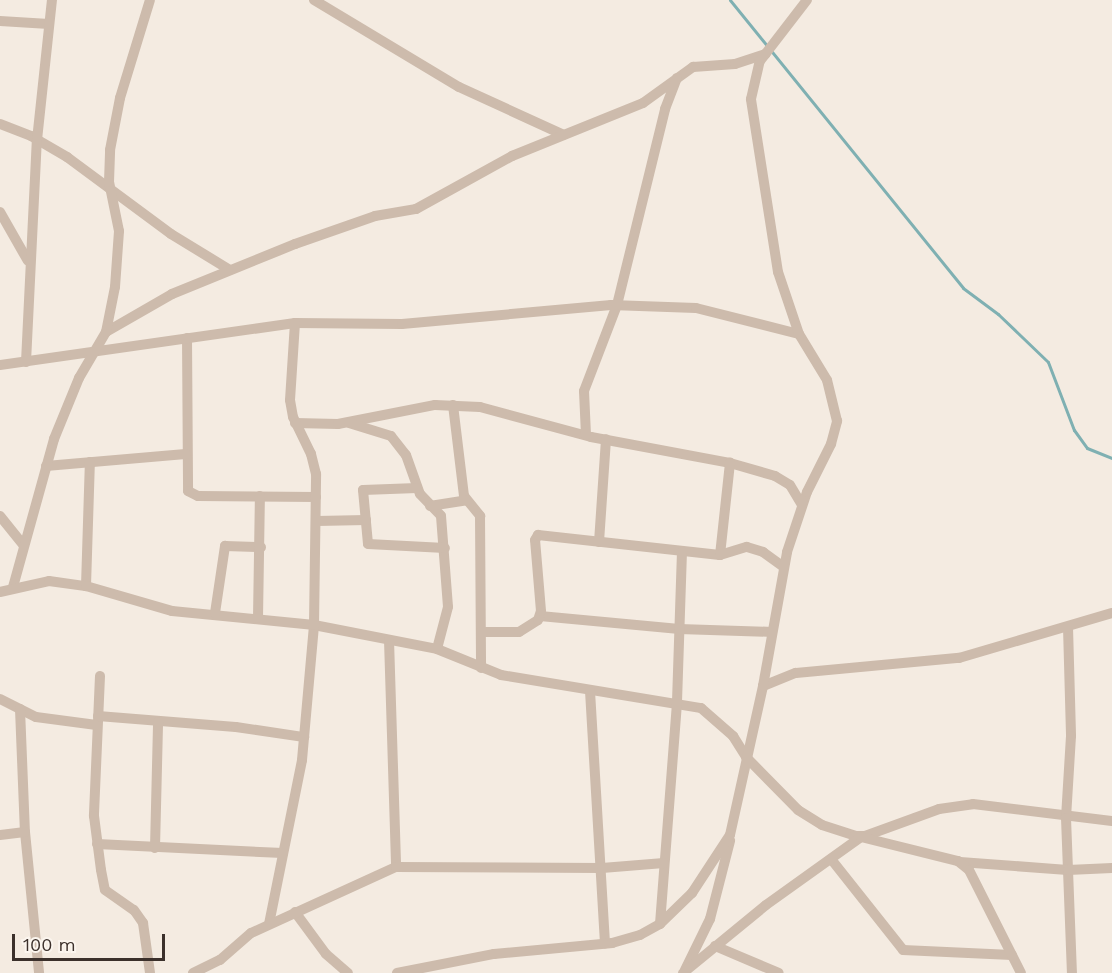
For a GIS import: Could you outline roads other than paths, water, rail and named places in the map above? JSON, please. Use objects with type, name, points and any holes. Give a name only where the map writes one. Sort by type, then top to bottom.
[{"type":"street","points":[[26,362],[37,140],[52,0]]},
{"type":"street","points":[[13,588],[46,466],[65,410],[106,332],[119,252],[118,215],[108,171],[120,98],[150,0]]},
{"type":"street","points":[[314,0],[459,87],[564,135]]},
{"type":"street","points":[[684,972],[710,918],[735,822],[746,757],[764,686],[784,567],[802,505],[831,444],[837,421],[827,380],[799,334],[769,231],[751,99],[756,71],[766,53],[807,0]]},
{"type":"street","points":[[0,21],[49,24]]},
{"type":"street","points":[[106,332],[172,294],[230,270],[360,221],[416,209],[480,172],[643,103],[678,75],[693,67],[735,64],[766,53]]},
{"type":"street","points":[[586,435],[584,391],[617,305],[662,119],[678,75]]},
{"type":"street","points":[[0,124],[37,140],[171,234],[230,270]]},
{"type":"street","points":[[0,212],[29,266]]},
{"type":"street","points":[[0,365],[295,323],[402,324],[617,305],[696,308],[799,334]]},
{"type":"street","points":[[270,924],[304,736],[314,625],[317,520],[314,460],[295,423],[290,384],[295,323]]},
{"type":"street","points":[[188,338],[186,486],[193,495],[316,497]]},
{"type":"street","points":[[295,423],[345,422],[410,408],[453,405],[517,414],[586,435],[730,463],[775,476],[790,485],[802,505]]},
{"type":"street","points":[[453,405],[466,500],[480,516],[481,668]]},
{"type":"street","points":[[345,422],[391,436],[406,455],[417,488],[442,520],[448,607],[437,649]]},
{"type":"street","points":[[599,542],[606,439]]},
{"type":"street","points":[[46,466],[185,454]]},
{"type":"street","points":[[86,586],[90,462]]},
{"type":"street","points":[[720,555],[730,463]]},
{"type":"street","points":[[417,488],[363,490],[370,546],[445,548]]},
{"type":"street","points":[[258,618],[261,547],[260,496]]},
{"type":"street","points":[[430,506],[466,500]]},
{"type":"street","points":[[0,516],[24,546]]},
{"type":"street","points":[[317,520],[366,520]]},
{"type":"street","points":[[481,632],[524,631],[535,625],[540,616],[536,536],[551,534],[599,542],[720,555],[747,547],[763,552],[784,567]]},
{"type":"street","points":[[215,613],[225,546],[261,547]]},
{"type":"street","points":[[660,924],[677,702],[682,552]]},
{"type":"street","points":[[0,592],[49,581],[86,586],[153,607],[314,625],[437,649],[481,668],[590,690],[677,702],[702,708],[718,721],[746,757],[809,819],[861,837],[958,861],[1068,870],[1112,868]]},
{"type":"street","points":[[540,616],[679,628],[772,632]]},
{"type":"street","points":[[764,686],[796,673],[958,658],[1109,616]]},
{"type":"street","points":[[1068,627],[1071,736],[1066,818],[1072,973]]},
{"type":"street","points":[[389,640],[396,867]]},
{"type":"street","points":[[100,676],[97,720],[97,844],[105,890],[134,910],[143,923],[150,973]]},
{"type":"street","points":[[590,690],[605,944]]},
{"type":"street","points":[[0,699],[54,722],[97,720],[158,722],[236,727],[304,736]]},
{"type":"street","points":[[20,709],[25,832],[39,973]]},
{"type":"street","points":[[155,848],[158,722]]},
{"type":"street","points":[[684,972],[861,837],[908,818],[973,804],[1066,818],[1112,821]]},
{"type":"street","points":[[397,973],[494,954],[628,940],[660,924],[708,873],[735,822]]},
{"type":"street","points":[[0,835],[25,832]]},
{"type":"street","points":[[97,844],[283,853]]},
{"type":"street","points":[[831,859],[903,950],[1012,955]]},
{"type":"street","points":[[958,861],[977,881],[1021,973]]},
{"type":"street","points":[[193,973],[220,960],[250,933],[396,867],[602,868],[664,863]]},
{"type":"street","points":[[295,912],[326,954],[348,973]]},
{"type":"street","points":[[716,946],[779,973]]},
{"type":"waterway","points":[[730,0],[963,288],[998,314],[1048,362],[1074,430],[1087,448],[1112,458]]}]
